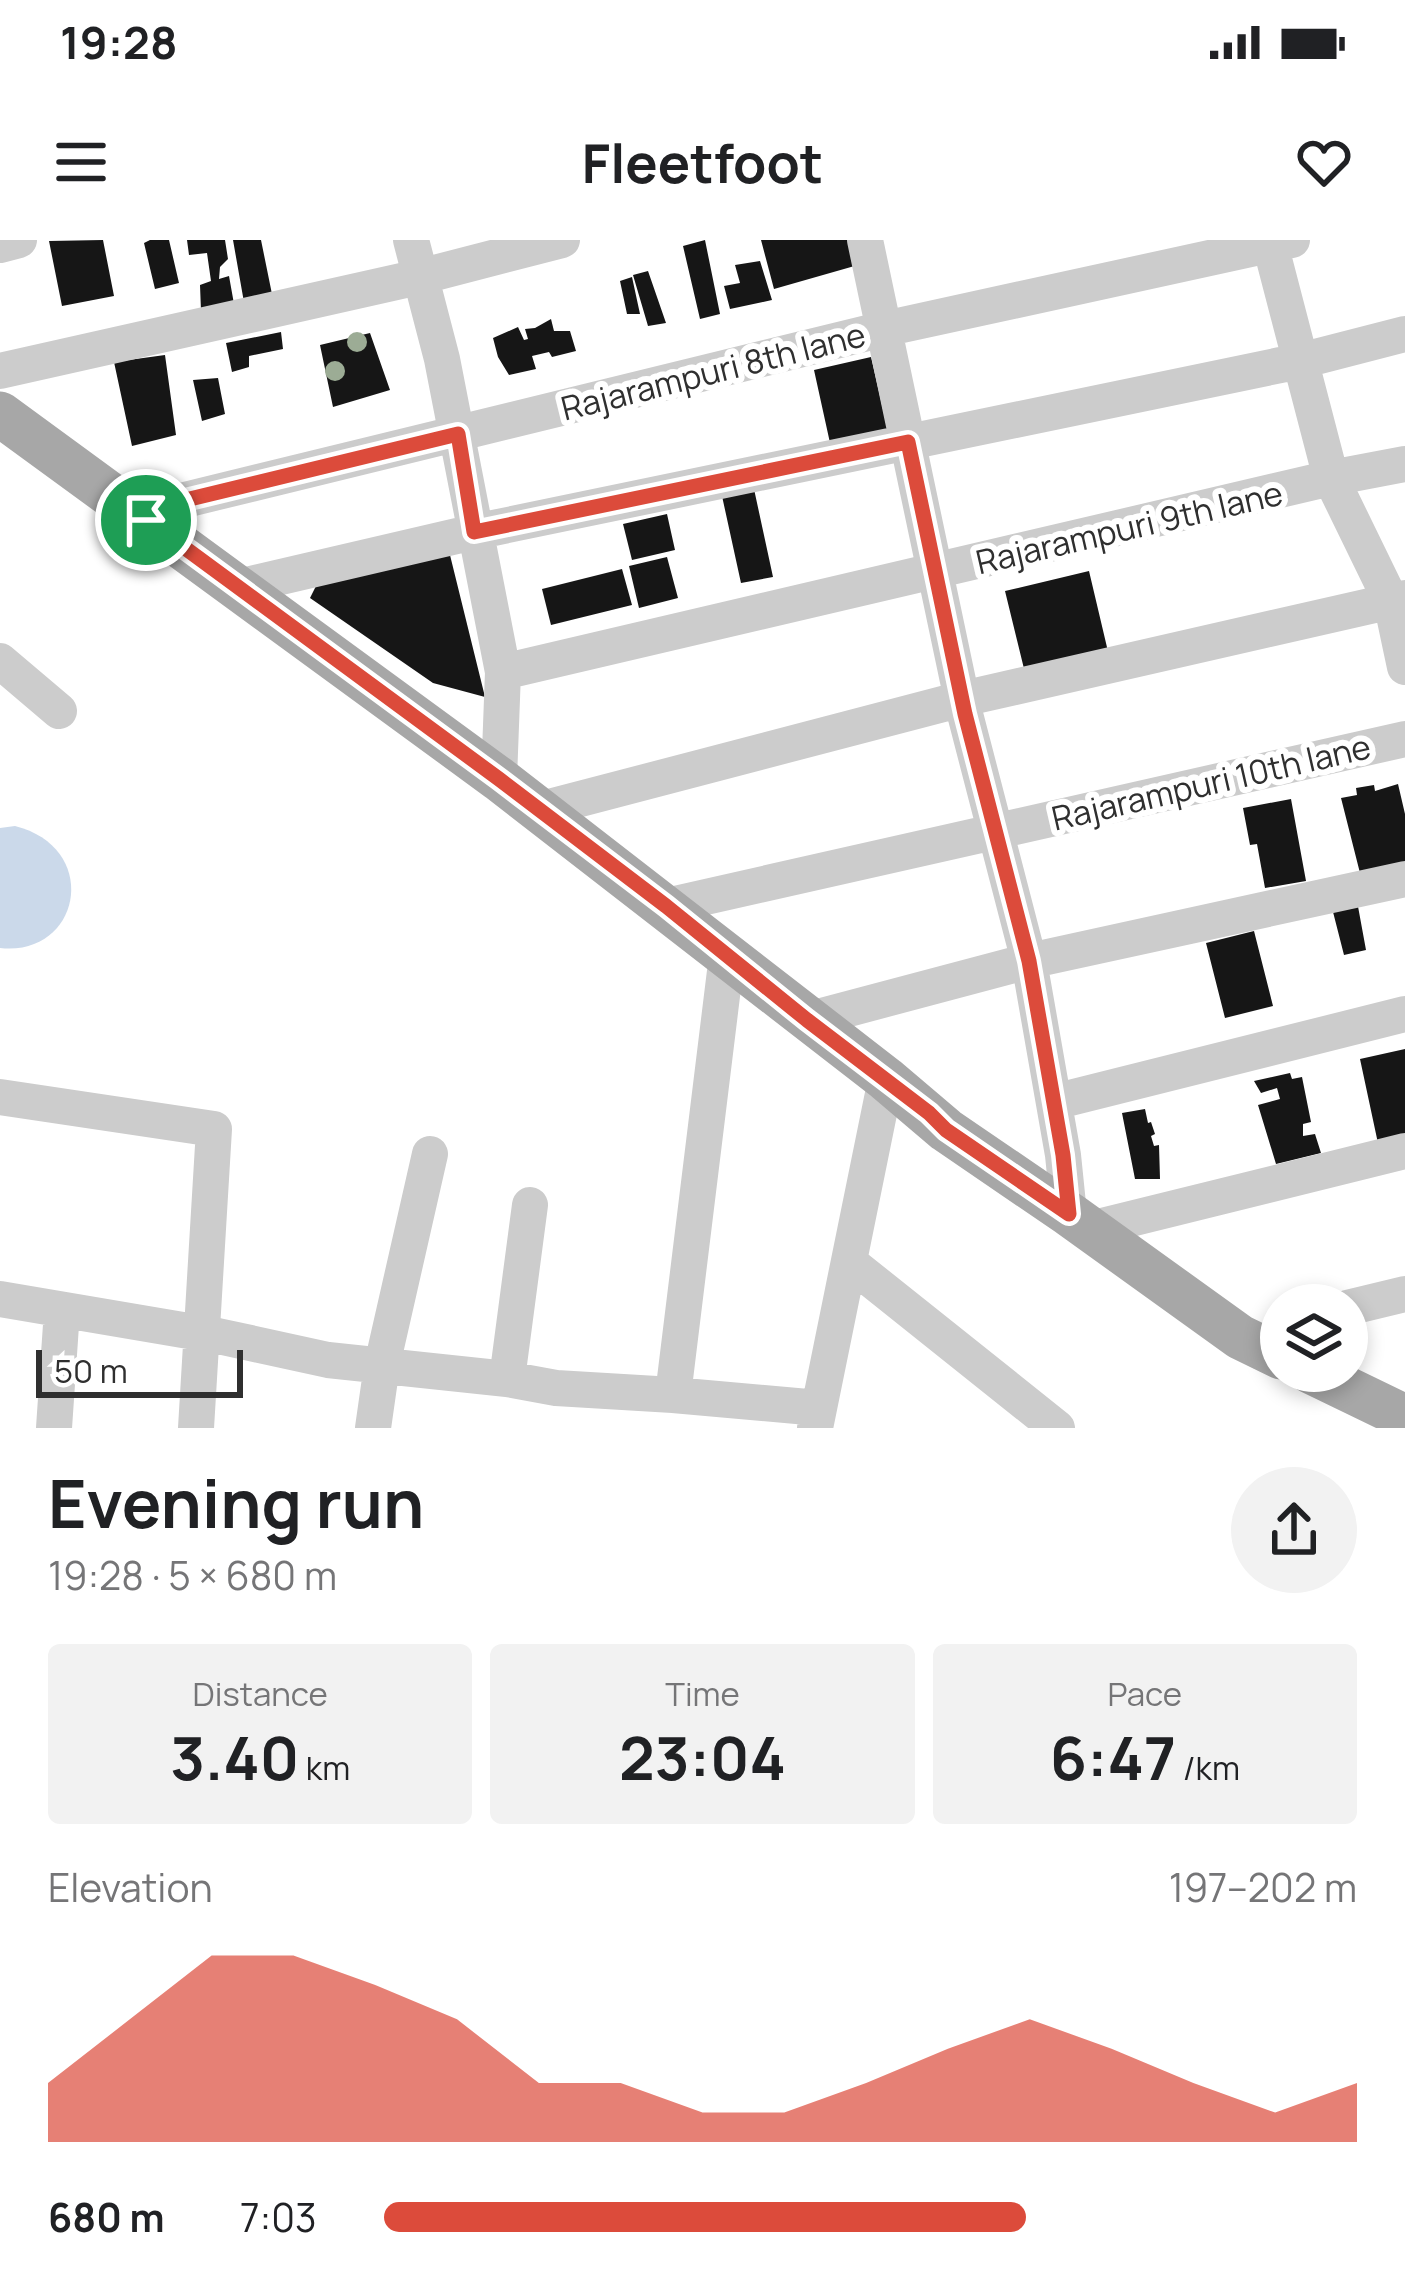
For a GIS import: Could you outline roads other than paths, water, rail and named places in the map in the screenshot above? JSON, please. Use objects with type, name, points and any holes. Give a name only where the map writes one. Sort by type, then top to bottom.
[{"type":"main road","points":[[0,415],[499,779],[946,1130],[1080,1221],[1260,1332]]},
{"type":"main road","points":[[1353,1392],[1405,1417]]},
{"type":"street","points":[[0,245],[19,240]]},
{"type":"street","points":[[411,240],[458,434],[502,672],[499,779]]},
{"type":"street","points":[[0,371],[562,240]]},
{"type":"street","points":[[865,240],[962,699],[1029,961],[1080,1221],[1405,1150]]},
{"type":"street","points":[[1277,242],[1300,361],[1331,478],[1398,600],[1405,667]]},
{"type":"street","name":"Rajarampuri 8th lane","points":[[136,512],[884,329],[1277,242]]},
{"type":"street","points":[[238,586],[474,532],[1300,361],[1405,334]]},
{"type":"street","name":"Rajarampuri 9th lane","points":[[502,672],[1405,464]]},
{"type":"street","points":[[538,810],[962,699],[1398,600]]},
{"type":"street","points":[[0,662],[59,711]]},
{"type":"street","name":"Rajarampuri 10th lane","points":[[666,906],[1405,739]]},
{"type":"street","points":[[807,1020],[1029,961],[1405,878]]},
{"type":"street","points":[[673,1395],[727,955]]},
{"type":"street","points":[[1054,1102],[1405,1014]]},
{"type":"street","points":[[0,1299],[328,1360],[556,1388],[673,1395],[818,1418],[886,1079]]},
{"type":"street","points":[[0,1097],[214,1129],[196,1428]]},
{"type":"street","points":[[374,1428],[382,1365],[430,1154]]},
{"type":"street","points":[[507,1379],[530,1205]]},
{"type":"street","points":[[849,1262],[1057,1428]]},
{"type":"street","points":[[1368,1303],[1405,1294]]},
{"type":"street","points":[[54,1428],[62,1310]]},
{"type":"water","points":[[15,826],[43,838],[61,856],[70,877],[70,899],[63,919],[49,936],[27,946],[0,948],[0,828]]}]
